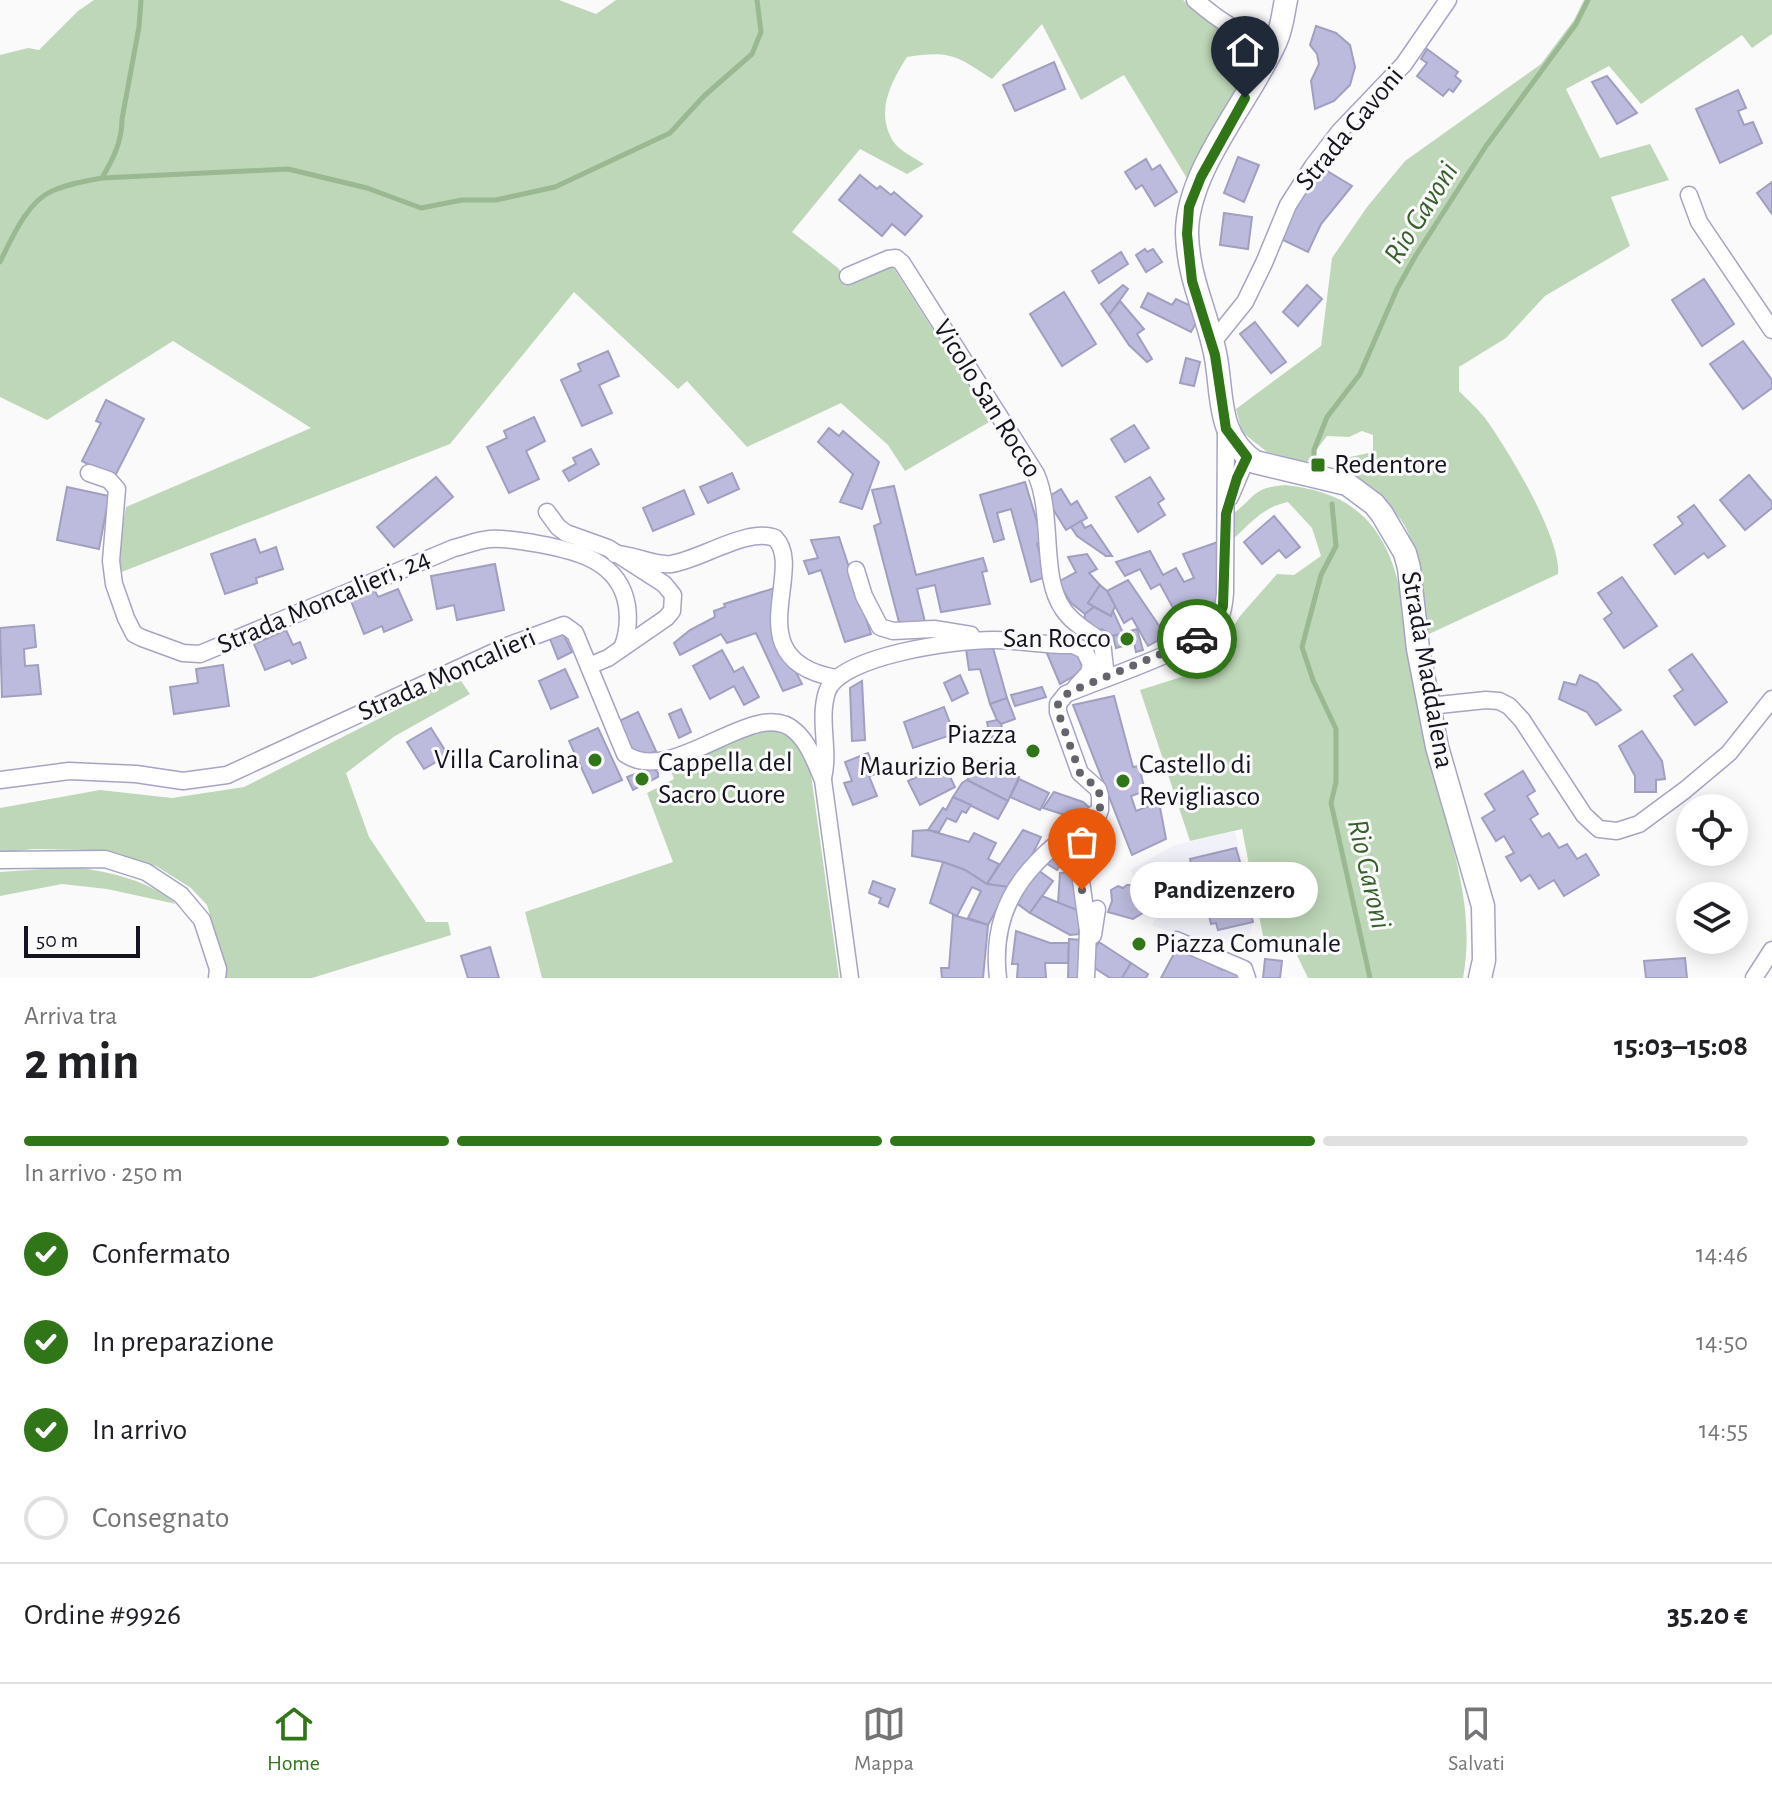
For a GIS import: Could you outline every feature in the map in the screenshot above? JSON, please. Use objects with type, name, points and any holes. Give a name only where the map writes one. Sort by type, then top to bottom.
[{"type":"street","points":[[1195,0],[1223,24],[1244,36],[1275,45]]},
{"type":"street","points":[[1088,956],[1079,866],[1100,806],[1098,789],[1080,773],[1058,712],[1061,699],[1072,691],[1196,640],[1216,625],[1221,616],[1225,593],[1226,429],[1212,343],[1192,281],[1187,234],[1189,207],[1201,177],[1275,45],[1286,0]]},
{"type":"street","name":"Strada Gavoni","points":[[1212,343],[1245,302],[1288,205],[1313,166],[1340,131],[1404,64],[1448,0]]},
{"type":"street","points":[[1689,195],[1699,222],[1772,330]]},
{"type":"street","name":"Vicolo San Rocco","points":[[848,276],[888,259],[896,258],[902,263],[1036,474],[1044,493],[1056,597],[1068,616],[1102,642],[1106,677]]},
{"type":"street","points":[[1226,429],[1247,457],[1226,514]]},
{"type":"street","name":"Strada Maddalena","points":[[1247,457],[1263,465],[1347,484],[1374,504],[1405,553],[1418,649],[1437,747],[1483,906],[1484,960],[1480,978]]},
{"type":"street","name":"Strada Moncalieri, 24","points":[[89,473],[109,480],[117,489],[111,561],[114,584],[134,634],[154,644],[193,656],[200,654],[454,548],[492,539],[520,540],[560,548],[588,556],[606,567],[625,596],[628,623],[622,648]]},
{"type":"street","points":[[547,512],[566,533],[608,548],[664,584],[673,595],[674,603],[666,618],[589,666]]},
{"type":"street","points":[[615,554],[669,564],[755,536],[775,538],[783,552],[778,619],[784,642],[799,664],[818,674],[836,678]]},
{"type":"street","points":[[856,570],[864,596],[880,627],[893,631],[934,629],[989,640],[1080,647],[1091,664],[1089,673],[1072,691]]},
{"type":"street","name":"Strada Moncalieri","points":[[0,780],[69,771],[136,774],[183,781],[227,775],[492,652],[564,625],[575,633],[625,754],[639,762],[661,761],[762,723],[781,724],[794,729],[823,780],[850,978]]},
{"type":"street","points":[[823,780],[827,765],[825,706],[827,691],[836,678],[868,663],[916,647],[989,640]]},
{"type":"street","points":[[1429,706],[1486,700],[1509,706],[1522,720],[1584,815],[1599,829],[1617,831],[1639,824],[1729,753],[1772,699]]},
{"type":"street","points":[[998,978],[999,928],[1004,910],[1022,878],[1046,851],[1100,806]]},
{"type":"street","points":[[0,860],[105,859],[146,872],[181,895],[202,920],[218,969],[217,978]]},
{"type":"street","points":[[1086,978],[1097,909]]},
{"type":"street","points":[[1176,940],[1244,969],[1247,978]]},
{"type":"street","points":[[1754,978],[1772,950]]},
{"type":"shaded area","points":[[1235,831],[1255,917],[1249,936],[1210,948],[1152,925],[1156,917],[1130,870],[1175,845]]},
{"type":"green space","points":[[94,0],[559,0],[596,14],[616,0],[1183,0],[1224,33],[1261,52],[1188,180],[1124,75],[1081,100],[1042,24],[992,79],[952,57],[934,54],[907,57],[887,98],[885,119],[895,144],[924,164],[907,174],[860,149],[792,232],[838,268],[849,282],[893,267],[991,421],[905,471],[888,445],[841,403],[747,447],[687,381],[678,389],[574,292],[450,444],[119,573],[117,558],[126,507],[311,428],[173,341],[47,420],[0,397],[0,55],[28,48],[39,50],[78,11]]},
{"type":"green space","points":[[1584,0],[1772,0],[1772,34],[1752,48],[1742,35],[1641,104],[1609,66],[1566,89],[1600,158],[1650,144],[1669,180],[1611,197],[1630,246],[1545,296],[1506,338],[1459,367],[1459,391],[1482,414],[1519,471],[1551,539],[1558,574],[1429,634],[1421,577],[1409,535],[1397,515],[1346,464],[1350,457],[1373,452],[1373,435],[1362,431],[1349,437],[1327,436],[1307,462],[1267,452],[1242,432],[1236,409],[1321,346],[1332,258],[1367,207],[1405,161],[1541,64],[1574,20]]},
{"type":"green space","points":[[1285,485],[1335,497],[1357,510],[1375,530],[1390,557],[1402,599],[1421,729],[1461,883],[1466,915],[1463,978],[1308,978],[1290,941],[1263,936],[1242,829],[1190,841],[1140,690],[1229,662],[1223,643],[1240,616],[1277,574],[1294,575],[1321,556],[1312,528],[1288,502],[1265,511],[1233,539],[1231,515],[1259,491]]},
{"type":"green space","points":[[459,678],[470,694],[395,736],[346,773],[369,837],[426,922],[448,922],[451,935],[312,978],[224,978],[219,944],[207,905],[191,888],[156,866],[91,850],[33,849],[0,853],[0,808],[100,790],[172,798],[244,787]]},
{"type":"green space","points":[[762,728],[783,730],[792,736],[810,767],[839,978],[542,978],[525,912],[673,862],[647,793],[674,779],[669,765]]},
{"type":"green space","points":[[75,867],[141,883],[176,904],[107,889],[62,884],[0,896],[0,872]]},
{"type":"building","points":[[1316,26],[1336,33],[1350,45],[1355,67],[1350,85],[1334,101],[1315,109],[1311,81],[1319,64],[1317,54],[1310,45]]},
{"type":"building","points":[[1427,49],[1458,72],[1455,76],[1461,81],[1453,92],[1449,89],[1443,96],[1417,76],[1427,63],[1421,59]]},
{"type":"building","points":[[1054,62],[1065,89],[1015,111],[1003,85]]},
{"type":"building","points":[[1607,76],[1637,113],[1617,124],[1592,82]]},
{"type":"building","points":[[1738,90],[1746,108],[1738,111],[1744,125],[1753,122],[1762,143],[1720,163],[1696,109]]},
{"type":"building","points":[[1238,157],[1259,165],[1244,202],[1224,193]]},
{"type":"building","points":[[1146,159],[1152,170],[1160,165],[1177,192],[1155,206],[1142,185],[1136,189],[1125,172]]},
{"type":"building","points":[[1319,166],[1352,186],[1321,224],[1308,252],[1279,238]]},
{"type":"building","points":[[860,175],[877,189],[880,186],[891,195],[894,192],[922,216],[905,235],[892,224],[882,236],[839,200]]},
{"type":"building","points":[[1772,182],[1772,214],[1757,193]]},
{"type":"building","points":[[1224,213],[1252,217],[1248,249],[1220,245]]},
{"type":"building","points":[[1145,249],[1147,252],[1153,249],[1162,262],[1146,272],[1136,255]]},
{"type":"building","points":[[1121,252],[1128,264],[1099,283],[1092,271]]},
{"type":"building","points":[[1704,279],[1734,324],[1702,346],[1672,300]]},
{"type":"building","points":[[1123,285],[1128,289],[1109,315],[1101,304]]},
{"type":"building","points":[[1307,285],[1322,299],[1298,326],[1283,312]]},
{"type":"building","points":[[1064,292],[1096,344],[1062,366],[1030,314]]},
{"type":"building","points":[[1148,293],[1172,305],[1176,299],[1191,306],[1196,323],[1191,332],[1141,307]]},
{"type":"building","points":[[1120,301],[1144,329],[1137,334],[1152,359],[1147,362],[1129,345],[1109,315]]},
{"type":"building","points":[[1255,322],[1286,362],[1271,373],[1240,334]]},
{"type":"building","points":[[1743,341],[1772,380],[1772,388],[1743,409],[1710,364]]},
{"type":"building","points":[[608,351],[619,376],[599,385],[612,413],[582,426],[561,380],[581,371],[578,364]]},
{"type":"building","points":[[1186,358],[1200,362],[1194,386],[1180,383]]},
{"type":"building","points":[[106,400],[144,419],[114,478],[82,461],[101,423],[96,421]]},
{"type":"building","points":[[534,417],[545,441],[526,451],[539,479],[509,493],[487,447],[507,438],[504,431]]},
{"type":"building","points":[[1134,425],[1149,448],[1125,462],[1111,439]]},
{"type":"building","points":[[829,428],[839,436],[843,431],[879,462],[862,509],[840,502],[853,474],[818,442]]},
{"type":"building","points":[[591,449],[599,464],[569,481],[563,471],[576,464],[573,458]]},
{"type":"building","points":[[732,473],[739,489],[708,503],[700,487]]},
{"type":"building","points":[[1749,475],[1772,502],[1772,508],[1745,530],[1720,500]]},
{"type":"building","points":[[436,477],[453,497],[394,547],[377,527]]},
{"type":"building","points":[[1150,477],[1164,499],[1158,503],[1165,515],[1138,532],[1116,497]]},
{"type":"building","points":[[1025,482],[1042,538],[1037,544],[1046,577],[1031,582],[1011,509],[997,513],[1004,539],[994,542],[980,495]]},
{"type":"building","points":[[894,486],[916,575],[983,558],[987,571],[982,572],[990,604],[941,612],[935,585],[917,589],[925,622],[899,622],[874,526],[881,523],[872,490]]},
{"type":"building","points":[[67,487],[109,496],[99,549],[57,540]]},
{"type":"building","points":[[1061,489],[1071,505],[1077,501],[1087,518],[1066,530],[1046,498]]},
{"type":"building","points":[[684,490],[694,514],[653,531],[643,508]]},
{"type":"building","points":[[1694,505],[1725,546],[1708,558],[1704,553],[1675,574],[1654,545],[1683,524],[1678,517]]},
{"type":"building","points":[[1274,516],[1300,547],[1286,558],[1279,550],[1262,564],[1244,542]]},
{"type":"building","points":[[1081,521],[1085,528],[1091,525],[1112,556],[1106,556],[1077,536],[1071,527]]},
{"type":"building","points":[[839,537],[871,634],[845,642],[821,570],[809,574],[804,561],[818,558],[811,540]]},
{"type":"building","points":[[255,539],[260,553],[276,547],[283,569],[256,578],[257,583],[225,594],[211,554]]},
{"type":"building","points":[[1218,542],[1217,600],[1213,608],[1202,613],[1201,601],[1178,617],[1160,584],[1151,589],[1140,569],[1125,576],[1116,562],[1150,551],[1163,575],[1176,568],[1184,582],[1194,578],[1183,554]]},
{"type":"building","points":[[1087,554],[1097,569],[1089,573],[1100,585],[1088,603],[1094,607],[1085,614],[1071,603],[1058,582],[1076,572],[1068,557]]},
{"type":"building","points":[[495,564],[504,610],[457,620],[454,605],[437,609],[431,576]]},
{"type":"building","points":[[1622,577],[1657,626],[1624,648],[1604,619],[1612,613],[1598,593]]},
{"type":"building","points":[[1128,580],[1166,636],[1148,646],[1132,618],[1124,623],[1107,591]]},
{"type":"building","points":[[1100,585],[1115,606],[1111,616],[1088,603]]},
{"type":"building","points":[[778,587],[778,637],[802,684],[783,691],[756,633],[727,643],[721,634],[680,655],[674,643],[690,630],[715,617],[714,611],[725,607],[724,604]]},
{"type":"building","points":[[398,589],[412,620],[384,632],[382,626],[364,634],[351,601],[375,591],[378,597]]},
{"type":"building","points":[[1094,607],[1111,616],[1113,611],[1123,633],[1113,636],[1102,629],[1094,632],[1084,625],[1085,614]]},
{"type":"building","points":[[34,625],[36,647],[24,649],[25,666],[38,665],[41,694],[2,697],[0,628]]},
{"type":"building","name":"San Rocco","points":[[1137,629],[1143,650],[1136,652],[1134,643],[1116,648],[1113,636]]},
{"type":"building","points":[[286,630],[293,645],[300,642],[306,658],[292,664],[290,660],[265,670],[254,644]]},
{"type":"building","points":[[562,631],[572,652],[558,659],[550,639]]},
{"type":"building","points":[[993,648],[1007,698],[990,704],[980,669],[969,670],[966,649]]},
{"type":"building","points":[[1074,648],[1084,670],[1060,684],[1046,651]]},
{"type":"building","points":[[722,650],[734,672],[743,667],[759,697],[744,705],[734,686],[710,699],[693,666]]},
{"type":"building","points":[[1692,654],[1727,702],[1695,725],[1674,696],[1683,690],[1669,670]]},
{"type":"building","points":[[223,665],[229,706],[174,714],[170,687],[198,683],[196,669]]},
{"type":"building","points":[[565,669],[578,697],[551,709],[539,681]]},
{"type":"building","points":[[960,675],[968,693],[952,701],[944,683]]},
{"type":"building","points":[[1580,675],[1597,683],[1621,710],[1596,725],[1587,712],[1559,699],[1564,682],[1576,685]]},
{"type":"building","points":[[862,681],[865,740],[852,741],[850,688]]},
{"type":"building","points":[[1042,687],[1046,697],[1015,706],[1011,695]]},
{"type":"building","name":"Castello di Revigliasco","points":[[1114,696],[1133,767],[1139,766],[1145,791],[1131,796],[1136,811],[1159,802],[1166,839],[1132,855],[1073,705]]},
{"type":"building","points":[[1007,698],[1015,719],[1001,724],[990,704]]},
{"type":"building","points":[[944,707],[954,734],[913,748],[904,722]]},
{"type":"building","points":[[681,709],[691,732],[679,738],[669,714]]},
{"type":"building","points":[[638,712],[656,751],[645,756],[631,753],[617,722]]},
{"type":"building","points":[[997,720],[1004,735],[990,738],[987,722]]},
{"type":"building","points":[[431,728],[448,755],[424,769],[407,742]]},
{"type":"building","name":"Villa Carolina","points":[[598,728],[622,780],[593,793],[569,741]]},
{"type":"building","points":[[1642,731],[1662,761],[1665,779],[1656,780],[1656,792],[1635,792],[1635,776],[1619,746]]},
{"type":"building","points":[[868,753],[876,774],[869,776],[877,796],[853,805],[844,783],[852,781],[845,762]]},
{"type":"building","points":[[987,761],[1019,777],[1008,801],[967,780]]},
{"type":"building","points":[[944,764],[955,787],[920,805],[908,781]]},
{"type":"building","name":"Cappella del Sacro Cuore","points":[[653,767],[658,777],[633,790],[627,777]]},
{"type":"building","points":[[1523,771],[1535,791],[1527,796],[1538,814],[1530,819],[1542,837],[1549,833],[1559,848],[1567,844],[1577,859],[1586,854],[1599,875],[1564,896],[1554,880],[1539,889],[1530,875],[1521,881],[1506,857],[1514,853],[1504,836],[1496,841],[1482,818],[1495,810],[1485,794]]},
{"type":"building","points":[[1019,779],[1049,793],[1040,810],[1010,797]]},
{"type":"building","points":[[967,780],[1008,801],[998,819],[953,797]]},
{"type":"building","points":[[1054,792],[1083,802],[1092,810],[1071,827],[1063,821],[1068,816],[1043,808]]},
{"type":"building","points":[[953,797],[971,805],[966,813],[962,811],[956,822],[947,818],[939,832],[928,830],[943,808],[946,810]]},
{"type":"building","points":[[1088,823],[1076,851],[1063,867],[1057,870],[1046,863]]},
{"type":"building","points":[[928,830],[969,842],[974,833],[996,843],[988,859],[999,864],[987,884],[965,870],[912,856],[913,831]]},
{"type":"building","points":[[1023,830],[1041,837],[1030,859],[1009,887],[987,884]]},
{"type":"building","points":[[1236,848],[1242,869],[1231,872],[1237,898],[1246,896],[1253,922],[1218,930],[1216,923],[1211,924],[1207,907],[1197,910],[1193,895],[1199,893],[1190,859]]},
{"type":"building","points":[[943,862],[965,870],[987,884],[1009,887],[988,925],[968,918],[981,891],[972,887],[957,916],[930,903]]},
{"type":"building","points":[[1038,870],[1053,881],[1030,913],[1015,902]]},
{"type":"building","points":[[1074,872],[1077,910],[1058,903],[1060,873]]},
{"type":"building","points":[[873,881],[895,889],[888,907],[879,903],[881,898],[869,893]]},
{"type":"building","points":[[1132,885],[1145,908],[1133,919],[1108,912],[1112,901],[1111,890]]},
{"type":"building","points":[[1042,896],[1079,911],[1079,934],[1070,935],[1030,913]]},
{"type":"building","points":[[953,915],[988,925],[983,978],[942,978],[941,968],[949,968]]},
{"type":"building","points":[[1016,931],[1050,943],[1069,943],[1068,963],[1045,963],[1046,978],[1017,978],[1018,964],[1012,964]]},
{"type":"building","points":[[1069,939],[1082,940],[1081,978],[1068,978]]},
{"type":"building","points":[[1099,942],[1131,963],[1122,978],[1110,978],[1090,965],[1089,957]]},
{"type":"building","points":[[1178,946],[1222,970],[1224,966],[1239,973],[1240,978],[1161,978]]},
{"type":"building","points":[[490,947],[499,978],[468,978],[461,956]]},
{"type":"building","points":[[1685,958],[1687,978],[1646,978],[1644,961]]},
{"type":"building","points":[[1265,959],[1282,961],[1280,978],[1263,978]]},
{"type":"building","points":[[1131,963],[1148,974],[1146,978],[1122,978]]},
{"type":"waterway","points":[[0,262],[35,203],[58,189],[102,178],[110,164],[120,135],[141,0]]},
{"type":"waterway","points":[[102,178],[288,169],[367,188],[421,208],[462,200],[496,200],[555,187],[670,133],[704,96],[752,54],[761,32],[757,0]]},
{"type":"waterway","name":"Rio Gavoni","points":[[1314,460],[1314,450],[1327,417],[1360,374],[1397,289],[1416,255],[1486,146],[1576,24],[1588,0]]},
{"type":"waterway","name":"Rio Garoni","points":[[1332,504],[1336,546],[1321,575],[1302,647],[1313,680],[1336,729],[1336,782],[1331,803],[1370,978]]},
{"type":"way so far","points":[[1082,890],[1079,866],[1100,810],[1100,796],[1098,789],[1080,773],[1058,712],[1058,704],[1069,692],[1197,639]]},
{"type":"place","name":"Redentore","points":[[1318,465]]},
{"type":"place","name":"San Rocco","points":[[1127,639]]},
{"type":"place","name":"Piazza Maurizio Beria","points":[[1033,751]]},
{"type":"place","name":"Villa Carolina","points":[[595,760]]},
{"type":"place","name":"Cappella del Sacro Cuore","points":[[642,779]]},
{"type":"place","name":"Castello di Revigliasco","points":[[1123,781]]},
{"type":"place","name":"Pandizenzero","points":[[1082,890]]},
{"type":"place","name":"Piazza Comunale","points":[[1139,944]]},
{"type":"route","points":[[1197,639],[1211,630],[1221,616],[1225,593],[1226,514],[1247,457],[1226,429],[1215,355],[1192,281],[1187,234],[1189,207],[1201,177],[1245,98]]}]
